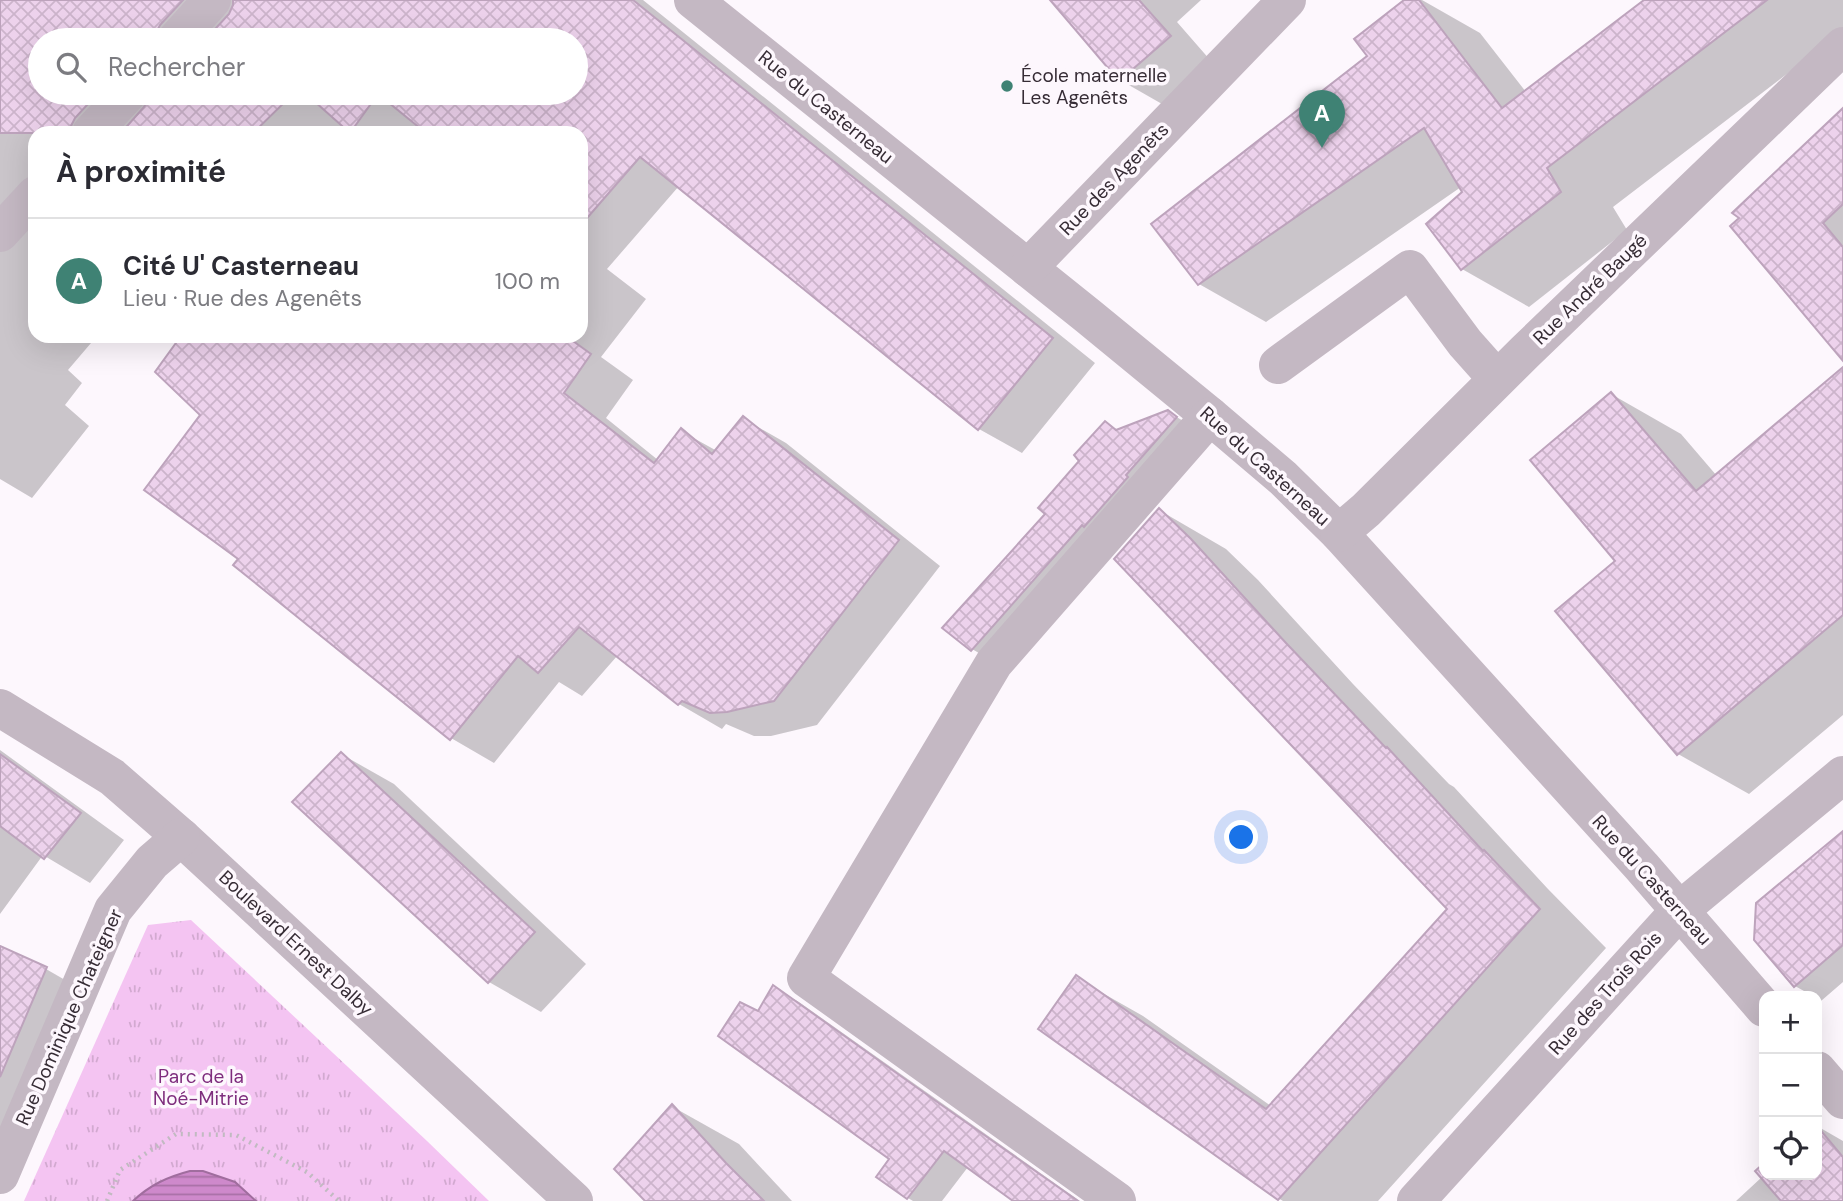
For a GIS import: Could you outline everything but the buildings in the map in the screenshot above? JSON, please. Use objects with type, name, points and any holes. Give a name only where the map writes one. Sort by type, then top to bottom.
[{"type":"street","points":[[187,28],[212,0]]},
{"type":"street","name":"Rue du Casterneau","points":[[693,0],[1028,268],[1283,478],[1339,533],[1680,910],[1759,1002]]},
{"type":"street","name":"Rue des Agenêts","points":[[1028,268],[1287,0]]},
{"type":"street","name":"Rue André Baugé","points":[[1339,533],[1366,510],[1497,379],[1843,46]]},
{"type":"street","points":[[97,126],[117,105]]},
{"type":"street","points":[[0,233],[28,203]]},
{"type":"street","points":[[1278,365],[1410,269],[1465,343],[1497,379]]},
{"type":"street","points":[[1116,1201],[806,978],[994,663],[1210,416]]},
{"type":"street","name":"Boulevard Ernest Dalby","points":[[0,708],[112,777],[181,837],[574,1201]]},
{"type":"street","name":"Rue des Trois Rois","points":[[1416,1201],[1680,910],[1843,775]]},
{"type":"street","name":"Rue Dominique Chateigner","points":[[0,1175],[113,910],[152,862],[181,837]]},
{"type":"street","points":[[1822,1076],[1843,1100]]},
{"type":"path","points":[[107,1201],[120,1170],[176,1134],[236,1135],[307,1172],[339,1201]]},
{"type":"green space","name":"Parc de la Noé-Mitrie","points":[[191,920],[489,1201],[24,1201],[148,925]]},
{"type":"shaded area","points":[[190,1171],[203,1171],[235,1182],[256,1201],[133,1201],[159,1182]]},
{"type":"place","name":"École maternelle Les Agenêts","points":[[1007,86]]},
{"type":"place","name":"Cité U' Casterneau","points":[[1322,148]]}]
